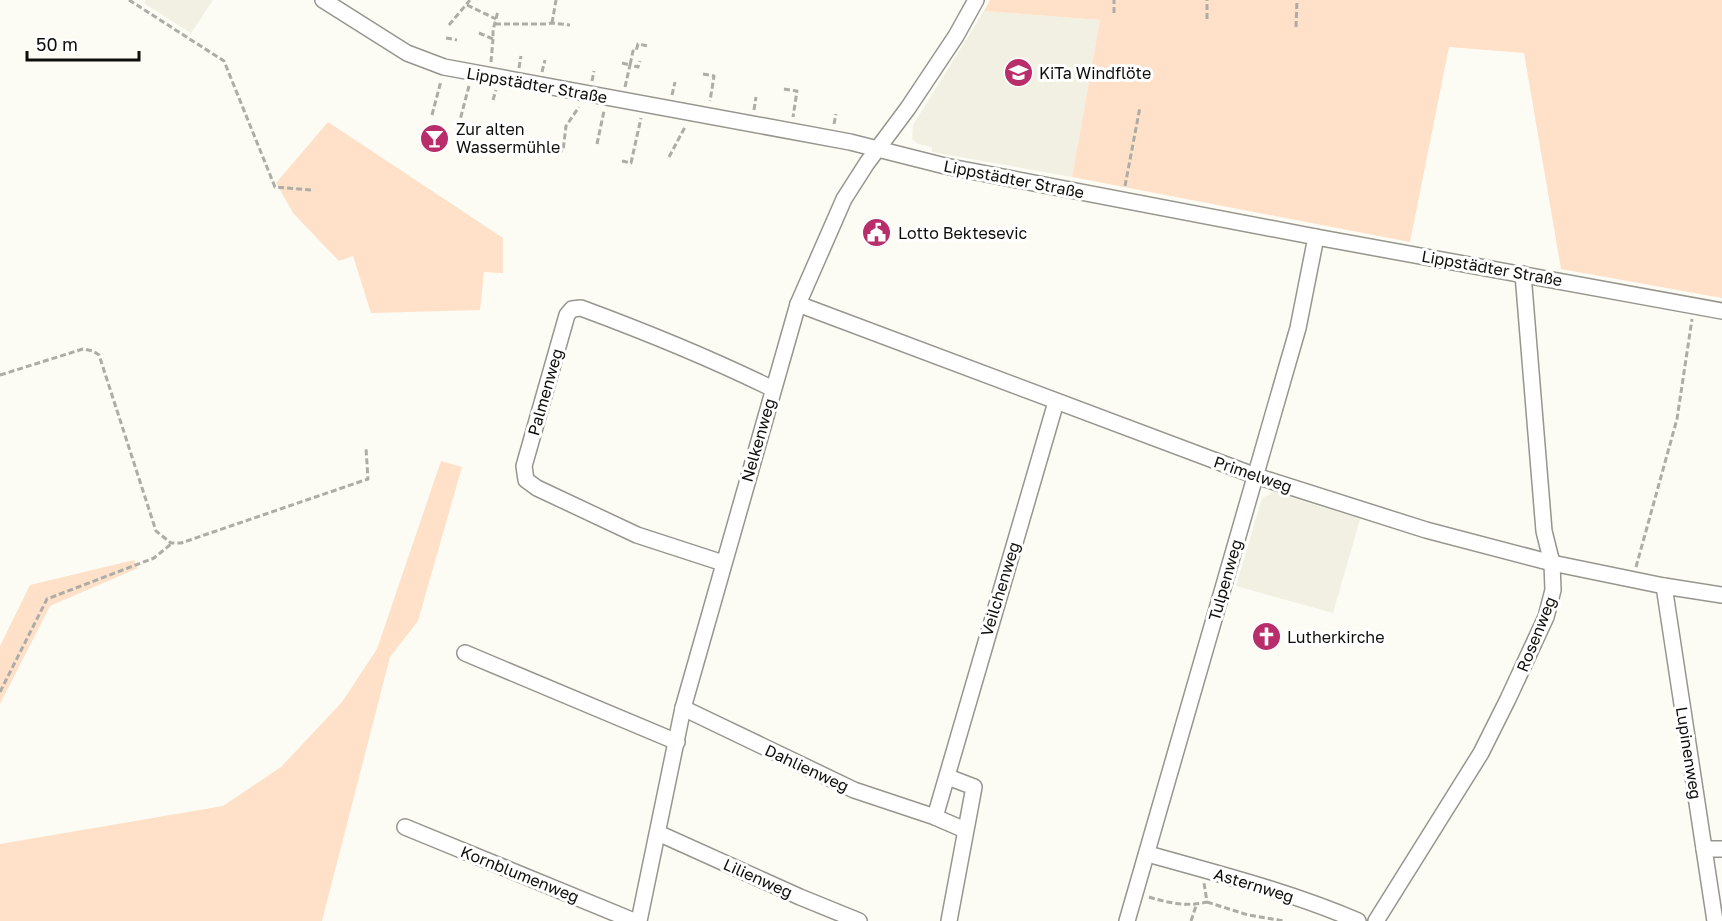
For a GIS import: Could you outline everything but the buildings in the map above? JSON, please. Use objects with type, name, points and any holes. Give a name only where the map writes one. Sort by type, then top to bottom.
[{"type":"street","name":"Lippstädter Straße","points":[[323,0],[406,52],[444,67],[850,142],[945,166],[1316,237],[1722,311]]},
{"type":"street","name":"Nelkenweg","points":[[639,921],[683,708],[798,304],[844,199],[956,36],[976,0]]},
{"type":"street","name":"Tulpenweg","points":[[1128,921],[1298,328],[1316,237]]},
{"type":"street","name":"Rosenweg","points":[[1376,921],[1481,753],[1546,617],[1554,590],[1552,563],[1544,531],[1523,274]]},
{"type":"street","name":"Primelweg","points":[[798,304],[1256,476],[1426,530],[1552,563],[1664,586],[1722,595]]},
{"type":"street","name":"Palmenweg","points":[[723,564],[637,535],[537,488],[526,480],[524,466],[567,315],[572,309],[581,308],[715,360],[773,389]]},
{"type":"street","name":"Veilchenweg","points":[[935,817],[1056,402]]},
{"type":"street","name":"Lupinenweg","points":[[1664,586],[1714,921]]},
{"type":"street","points":[[465,653],[677,742]]},
{"type":"street","name":"Dahlienweg","points":[[683,708],[854,790],[935,817]]},
{"type":"street","points":[[948,777],[974,787],[949,921]]},
{"type":"street","points":[[935,817],[965,830]]},
{"type":"street","name":"Kornblumenweg","points":[[405,827],[634,921]]},
{"type":"street","name":"Lilienweg","points":[[658,833],[859,921]]},
{"type":"street","points":[[1704,849],[1722,849]]},
{"type":"street","name":"Asternweg","points":[[1148,854],[1324,906],[1358,921]]},
{"type":"path","points":[[129,0],[224,61],[275,187],[312,190]]},
{"type":"path","points":[[449,25],[471,0]]},
{"type":"path","points":[[552,22],[556,0]]},
{"type":"path","points":[[1114,0],[1114,13]]},
{"type":"path","points":[[1207,0],[1207,19]]},
{"type":"path","points":[[1296,27],[1297,0]]},
{"type":"path","points":[[466,5],[496,19]]},
{"type":"path","points":[[489,76],[493,30],[498,11]]},
{"type":"path","points":[[528,24],[530,16]]},
{"type":"path","points":[[495,24],[552,22],[570,26]]},
{"type":"path","points":[[485,34],[493,30]]},
{"type":"path","points":[[479,33],[493,39]]},
{"type":"path","points":[[446,38],[457,40]]},
{"type":"path","points":[[623,100],[633,51],[636,51],[638,44],[648,46],[648,48]]},
{"type":"path","points":[[622,63],[639,66],[640,61]]},
{"type":"path","points":[[432,115],[444,67]]},
{"type":"path","points":[[456,135],[463,100],[473,73]]},
{"type":"path","points":[[703,74],[714,76],[708,116]]},
{"type":"path","points":[[784,89],[796,91],[792,131]]},
{"type":"path","points":[[547,140],[547,148],[562,151],[566,126],[580,104],[582,93]]},
{"type":"path","points":[[597,144],[606,98]]},
{"type":"path","points":[[622,161],[631,163],[644,104]]},
{"type":"path","points":[[1124,200],[1140,107]]},
{"type":"path","points":[[669,157],[686,124],[689,112]]},
{"type":"path","points":[[559,125],[566,126]]},
{"type":"path","points":[[1634,580],[1639,552],[1677,419],[1694,306]]},
{"type":"path","points":[[0,375],[84,349],[93,351],[99,356],[156,531],[171,543],[181,543],[368,479],[366,448]]},
{"type":"path","points":[[0,693],[47,599],[154,558],[171,543]]},
{"type":"path","points":[[1203,870],[1207,902]]},
{"type":"path","points":[[1136,893],[1165,902],[1197,905],[1207,902],[1248,915],[1284,921]]},
{"type":"path","points":[[1191,921],[1197,905]]},
{"type":"shaded area","points":[[146,0],[213,0],[191,33],[144,3]]},
{"type":"shaded area","points":[[990,0],[1722,0],[1722,298],[1561,269],[1524,53],[1449,47],[1410,242],[1072,177],[1100,20],[984,11]]},
{"type":"shaded area","name":"KiTa Windflöte","points":[[984,11],[1100,20],[1072,177],[932,152],[932,147],[918,144],[912,139],[913,125]]},
{"type":"shaded area","points":[[328,122],[503,238],[503,273],[484,272],[480,310],[371,313],[353,256],[339,261],[293,213],[276,183]]},
{"type":"shaded area","points":[[441,461],[462,467],[418,621],[390,657],[322,921],[0,921],[0,844],[223,806],[281,767],[342,702],[377,649]]},
{"type":"shaded area","points":[[1274,492],[1360,519],[1333,613],[1236,586],[1262,498]]},
{"type":"shaded area","points":[[134,560],[138,568],[50,606],[0,704],[0,646],[30,585]]},
{"type":"place","name":"KiTa Windflöte","points":[[1018,73]]},
{"type":"place","name":"Zur alten Wassermühle","points":[[435,138]]},
{"type":"place","name":"Lotto Bektesevic","points":[[877,233]]},
{"type":"place","name":"Lutherkirche","points":[[1266,637]]}]
